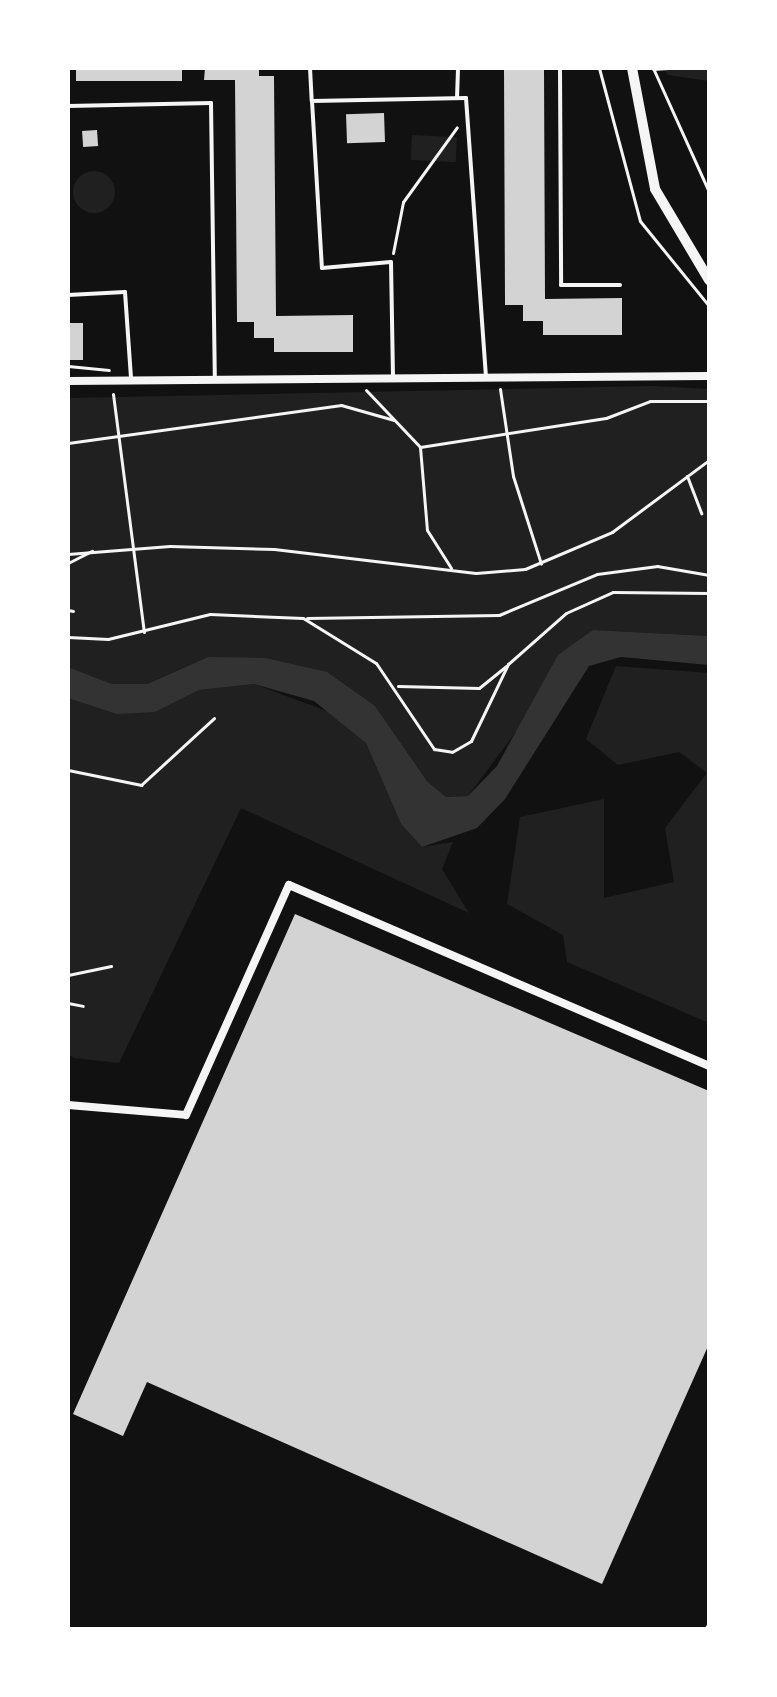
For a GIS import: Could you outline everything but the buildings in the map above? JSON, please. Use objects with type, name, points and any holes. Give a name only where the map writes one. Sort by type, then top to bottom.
[{"type":"street","points":[[632,68],[655,189],[709,280]]},
{"type":"street","points":[[68,381],[709,376]]},
{"type":"street","points":[[68,1105],[186,1115],[289,885],[709,1066]]},
{"type":"lane","points":[[310,68],[322,268],[391,262],[393,379]]},
{"type":"lane","points":[[457,98],[458,68]]},
{"type":"lane","points":[[560,68],[561,285],[620,285]]},
{"type":"lane","points":[[312,101],[466,98],[486,380]]},
{"type":"lane","points":[[68,106],[211,103],[215,379]]},
{"type":"lane","points":[[68,295],[125,292],[131,381]]},
{"type":"path","points":[[599,68],[640,221],[709,306]]},
{"type":"path","points":[[668,68],[653,68],[709,192]]},
{"type":"path","points":[[391,262],[403,202],[467,114]]},
{"type":"path","points":[[499,379],[506,435],[541,564]]},
{"type":"path","points":[[110,381],[123,436],[138,548],[144,632]]},
{"type":"path","points":[[364,387],[420,447],[427,530],[451,568]]},
{"type":"path","points":[[420,447],[606,418],[650,401],[709,401]]},
{"type":"path","points":[[68,443],[341,405],[394,420]]},
{"type":"path","points":[[68,554],[96,549],[274,549],[497,573],[541,564],[612,532],[709,460]]},
{"type":"path","points":[[687,476],[701,513]]},
{"type":"path","points":[[68,563],[96,549]]},
{"type":"path","points":[[68,637],[144,632],[210,614],[303,618],[499,615],[597,574],[657,566],[709,575]]},
{"type":"path","points":[[398,686],[479,688],[566,613],[613,592],[709,593]]},
{"type":"path","points":[[303,618],[335,632],[398,686],[434,749],[452,752],[471,741],[508,664]]},
{"type":"path","points":[[68,770],[141,785],[214,718]]},
{"type":"path","points":[[68,975],[111,966]]},
{"type":"path","points":[[68,1003],[83,1006]]},
{"type":"shaded area","points":[[663,68],[709,69],[709,81],[668,75]]},
{"type":"shaded area","points":[[412,135],[457,137],[456,162],[411,160]]},
{"type":"shaded area","points":[[94,171],[109,177],[115,192],[109,207],[94,213],[79,207],[73,192],[79,177]]},
{"type":"shaded area","points":[[654,386],[709,389],[709,636],[592,630],[468,796],[446,797],[427,781],[375,706],[208,657],[146,684],[112,684],[68,667],[68,398]]},
{"type":"shaded area","points":[[593,630],[709,636],[709,665],[621,657],[589,666],[505,799],[477,828],[422,847],[401,824],[366,743],[314,701],[254,684],[199,690],[155,712],[117,714],[68,698],[68,667],[112,684],[147,684],[208,657],[265,658],[327,672],[375,706],[427,781],[446,797],[468,796],[497,766],[558,655]]},
{"type":"shaded area","points":[[616,666],[709,673],[709,1023],[567,962],[563,935],[507,904],[520,817],[604,799],[604,898],[674,882],[665,828],[707,773],[679,752],[618,765],[586,739]]},
{"type":"shaded area","points":[[254,684],[340,716],[366,743],[401,824],[422,847],[453,842],[442,869],[469,913],[241,808],[119,1063],[74,1058],[68,1054],[68,698],[155,712],[199,690]]}]
